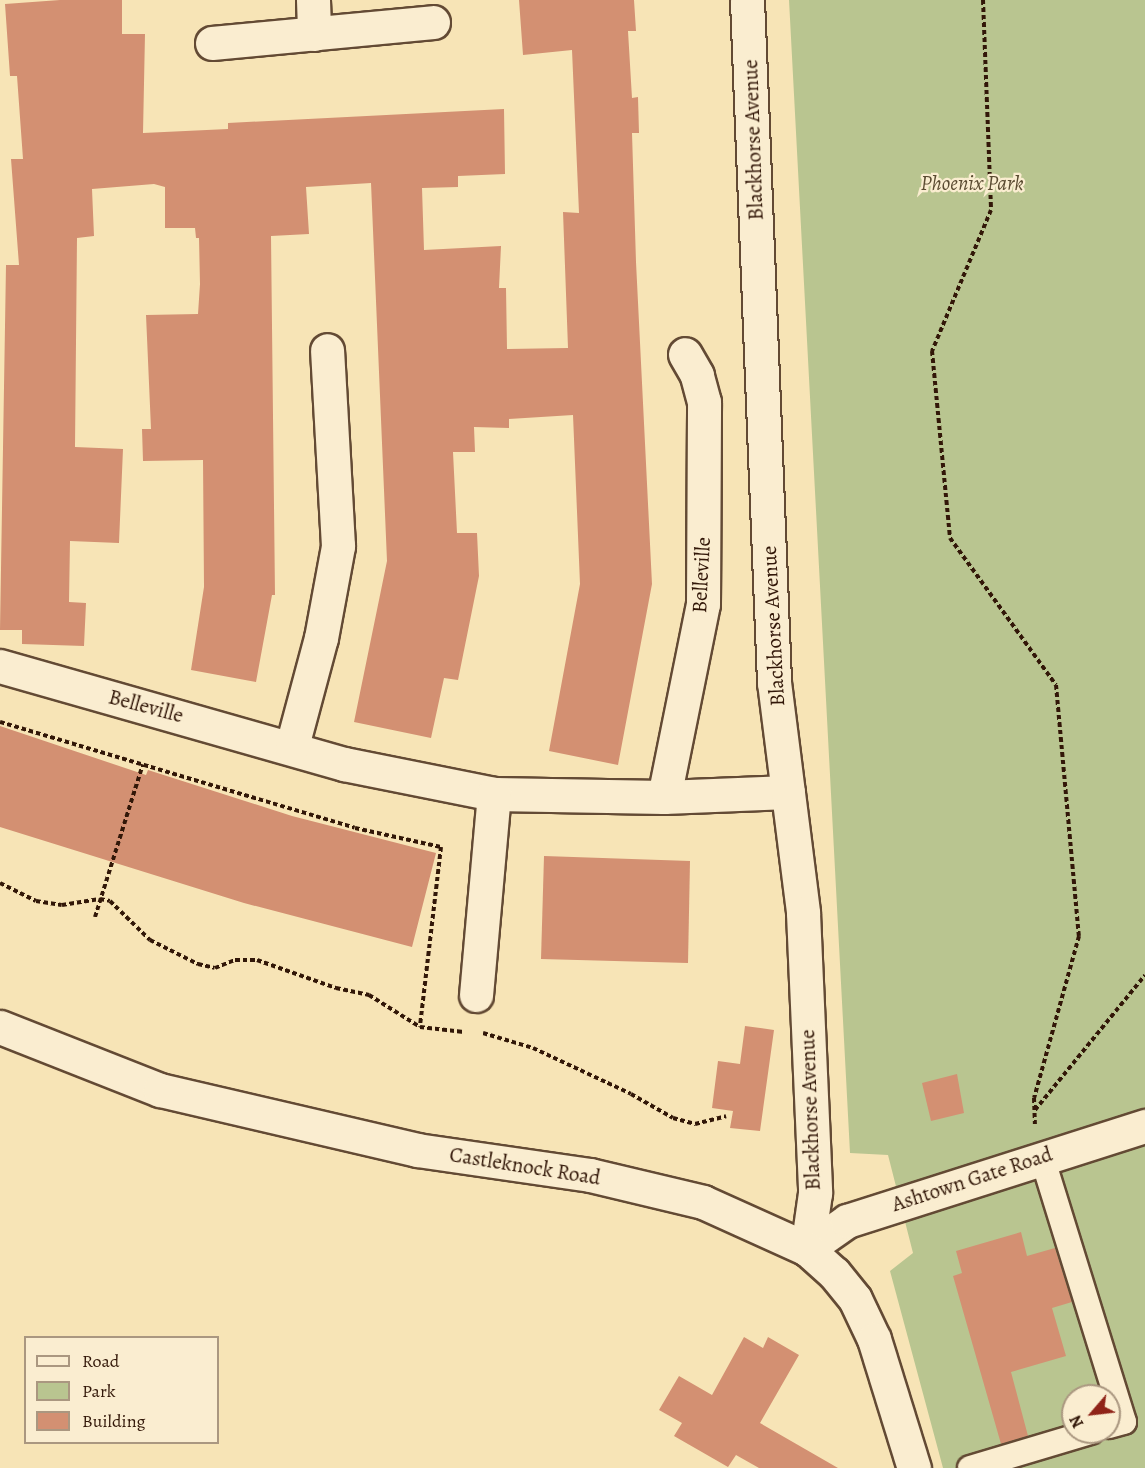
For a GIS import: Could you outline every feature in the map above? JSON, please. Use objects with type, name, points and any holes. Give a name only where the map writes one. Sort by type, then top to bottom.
[{"type":"street","points":[[313,0],[314,34]]},
{"type":"street","name":"Blackhorse Avenue","points":[[747,0],[774,682],[803,912],[815,1193],[807,1249]]},
{"type":"street","points":[[212,43],[433,22]]},
{"type":"street","points":[[292,746],[321,638],[338,546],[327,350]]},
{"type":"street","name":"Belleville","points":[[664,797],[702,604],[704,402],[697,375],[685,354]]},
{"type":"street","name":"Belleville","points":[[0,666],[292,746],[344,764],[494,794],[664,797],[788,792]]},
{"type":"street","points":[[476,995],[494,794]]},
{"type":"street","name":"Castleknock Road","points":[[0,1027],[160,1090],[417,1150],[590,1175],[703,1202],[807,1249],[834,1273],[855,1299],[874,1339],[914,1468]]},
{"type":"street","name":"Ashtown Gate Road","points":[[807,1249],[847,1221],[1145,1126]]},
{"type":"lane","points":[[1042,1157],[1112,1384]]},
{"type":"lane","points":[[970,1468],[1061,1441]]},
{"type":"path","points":[[983,0],[991,210],[932,351],[950,538],[1056,685],[1079,936],[1034,1098],[1042,1157]]},
{"type":"path","points":[[0,722],[355,828],[441,847],[420,1027]]},
{"type":"path","points":[[95,917],[143,764]]},
{"type":"path","points":[[0,883],[36,901],[62,905],[100,899],[118,905],[132,925],[172,954],[215,968],[235,960],[257,960],[336,988],[369,995],[420,1027],[498,1035],[684,1121],[705,1123],[726,1116]]},
{"type":"path","points":[[1034,1111],[1145,975]]},
{"type":"green space","name":"Phoenix Park","points":[[789,0],[1145,0],[1145,1468],[943,1468],[890,1271],[913,1253],[888,1155],[850,1153]]},
{"type":"building","points":[[60,0],[122,0],[122,34],[145,34],[143,133],[228,129],[228,123],[504,109],[505,174],[458,176],[458,187],[422,188],[424,250],[501,246],[499,288],[506,288],[507,349],[568,348],[563,212],[579,213],[572,50],[523,55],[519,0],[634,0],[636,31],[628,31],[632,98],[638,97],[639,133],[632,133],[652,584],[618,765],[549,751],[580,584],[573,415],[509,419],[509,428],[474,427],[475,452],[453,452],[457,533],[477,533],[479,576],[458,680],[444,678],[431,738],[354,722],[387,561],[371,183],[306,187],[309,234],[271,236],[275,595],[272,595],[256,682],[191,670],[204,587],[203,460],[143,461],[142,429],[151,429],[146,315],[198,314],[200,284],[199,238],[196,238],[195,228],[165,228],[165,187],[154,184],[92,189],[94,236],[77,238],[75,447],[123,449],[119,543],[70,541],[69,602],[86,603],[84,646],[22,644],[22,630],[0,630],[6,265],[19,265],[11,159],[23,159],[17,76],[10,76],[5,4]]},
{"type":"building","points":[[0,726],[146,775],[148,770],[292,816],[436,853],[412,947],[244,903],[0,827]]},
{"type":"building","points":[[544,856],[690,861],[688,963],[541,959]]},
{"type":"building","points":[[745,1026],[774,1030],[760,1131],[730,1128],[733,1111],[712,1108],[718,1061],[740,1064]]},
{"type":"building","points":[[957,1074],[964,1113],[931,1121],[922,1083]]},
{"type":"building","points":[[1021,1232],[1027,1256],[1055,1248],[1072,1302],[1052,1308],[1066,1356],[1011,1372],[1028,1436],[1001,1444],[953,1276],[962,1273],[956,1251]]},
{"type":"building","points":[[744,1337],[763,1348],[768,1337],[799,1355],[760,1423],[838,1468],[759,1468],[736,1455],[728,1467],[674,1436],[682,1423],[659,1410],[679,1376],[712,1395]]}]
